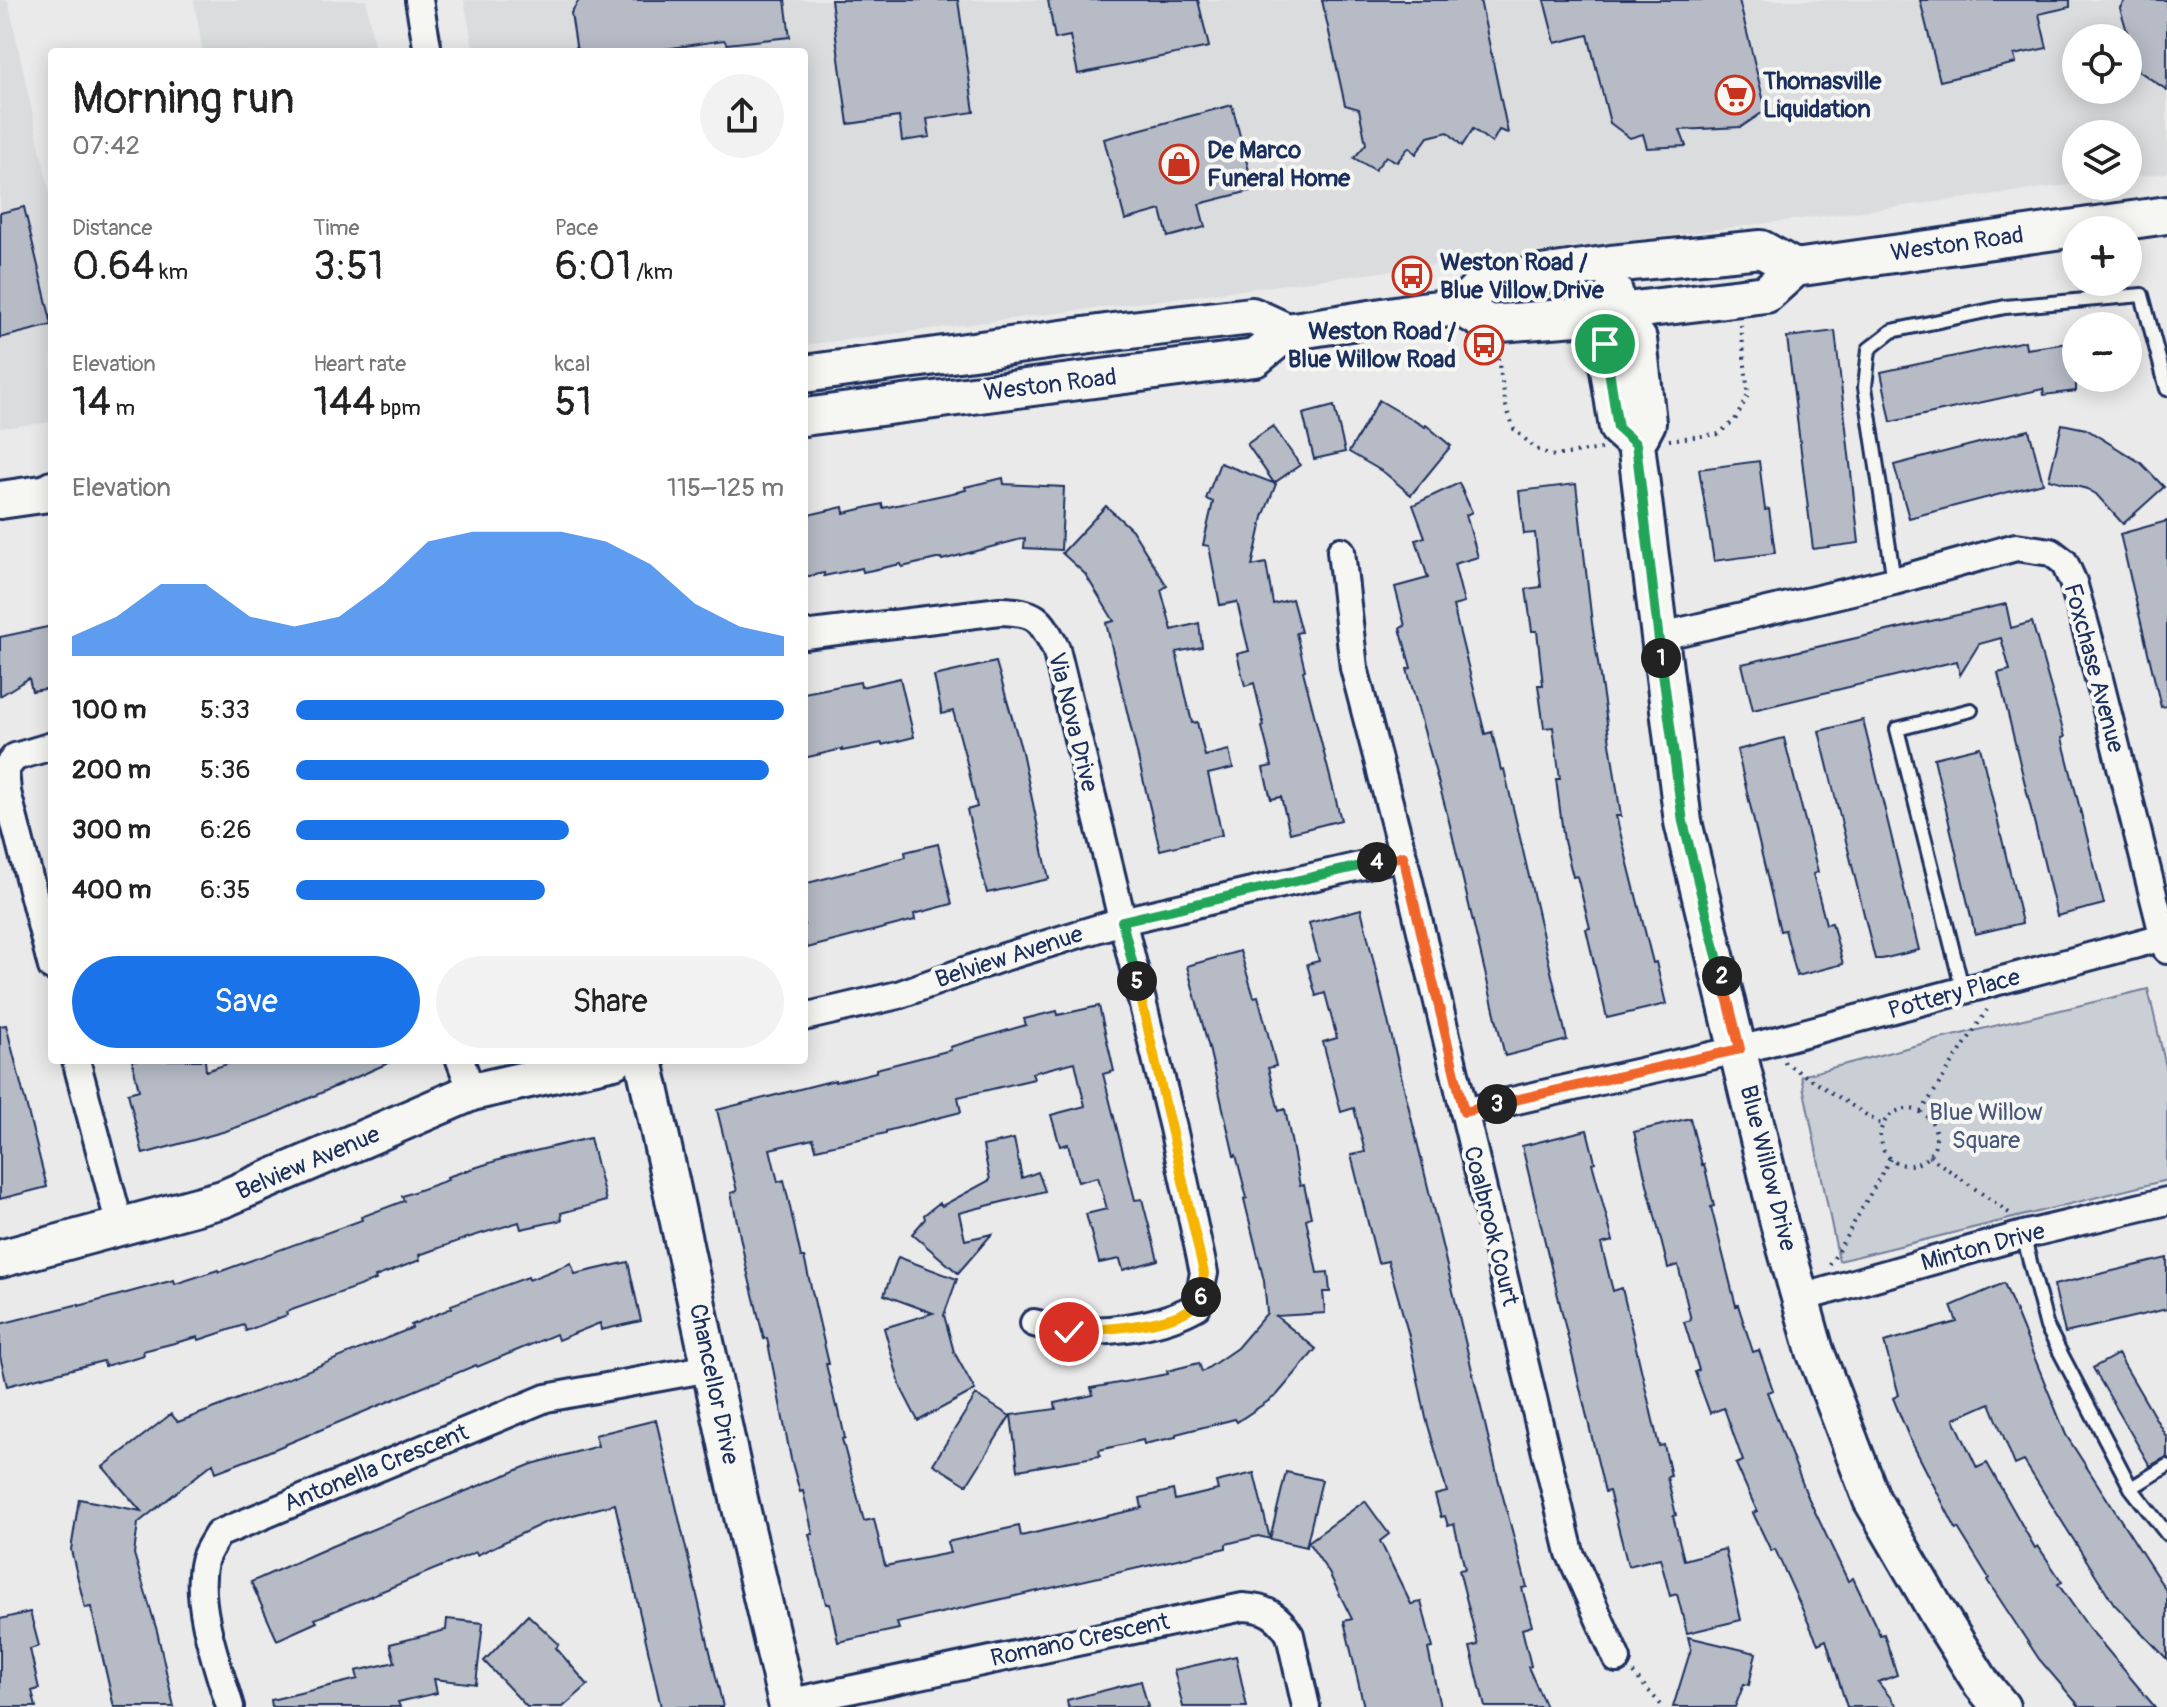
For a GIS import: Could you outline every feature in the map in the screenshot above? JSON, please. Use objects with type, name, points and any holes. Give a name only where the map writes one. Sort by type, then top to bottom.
[{"type":"street","points":[[419,0],[427,48]]},
{"type":"street","name":"Weston Road","points":[[1795,268],[2167,215]]},
{"type":"street","points":[[1287,332],[1460,307],[1485,282],[1611,264],[1761,249],[1795,268],[1766,294],[1616,312],[1489,324],[1460,307]]},
{"type":"street","name":"Blue Willow Drive","points":[[1611,264],[1616,312],[1605,344],[1618,428],[1636,444],[1683,822],[1749,1047],[1779,1223],[1807,1295],[1815,1351],[1872,1500],[1940,1617],[1982,1684],[2001,1707]]},
{"type":"street","name":"Weston Road","points":[[808,373],[1252,316],[1287,332],[1255,358],[808,416]]},
{"type":"street","points":[[0,500],[48,493]]},
{"type":"street","name":"Foxchase Avenue","points":[[1658,637],[1894,581],[2016,547],[2051,552],[2064,562],[2089,639],[2166,941]]},
{"type":"street","name":"Coalbrook Court","points":[[1341,551],[1354,668],[1403,856],[1570,1553],[1617,1659]]},
{"type":"street","name":"Via Nova Drive","points":[[808,635],[1000,611],[1035,616],[1045,626],[1056,649],[1173,1128],[1204,1273],[1197,1306],[1187,1312],[1121,1328],[1069,1332],[1034,1323]]},
{"type":"street","points":[[48,747],[15,757],[5,769],[7,792],[48,951]]},
{"type":"street","name":"Belview Avenue","points":[[808,1016],[898,995],[1001,958],[1122,921],[1403,856]]},
{"type":"street","name":"Pottery Place","points":[[1464,1112],[1749,1047],[2166,941]]},
{"type":"street","points":[[77,1064],[120,1226]]},
{"type":"street","name":"Belview Avenue","points":[[0,1259],[223,1199],[466,1076],[577,1064]]},
{"type":"street","name":"Chancellor Drive","points":[[645,1064],[787,1705]]},
{"type":"street","name":"Minton Drive","points":[[1807,1295],[2030,1234],[2167,1201]]},
{"type":"street","name":"Antonella Crescent","points":[[230,1707],[209,1634],[202,1582],[207,1553],[218,1534],[546,1398],[710,1368]]},
{"type":"street","name":"Romano Crescent","points":[[787,1705],[1243,1607],[1263,1608],[1284,1625],[1290,1635],[1306,1707]]},
{"type":"lane","points":[[1894,581],[1865,387],[1869,349],[1892,331],[2005,307],[2142,295],[2167,389]]},
{"type":"lane","points":[[1963,991],[1897,729],[1971,710]]},
{"type":"lane","points":[[2030,1234],[2047,1327],[2131,1488],[2167,1534]]},
{"type":"lane","points":[[2131,1488],[2167,1466]]},
{"type":"path","points":[[1921,1112],[2006,980]]},
{"type":"path","points":[[1749,1047],[1882,1125]]},
{"type":"path","points":[[1906,1109],[1921,1112],[1933,1124],[1936,1140],[1929,1156],[1910,1165],[1890,1159],[1880,1144],[1882,1125],[1892,1114],[1906,1109]]},
{"type":"path","points":[[1929,1156],[2030,1234]]},
{"type":"path","points":[[1807,1295],[1890,1159]]},
{"type":"path","points":[[1617,1659],[1641,1679],[1663,1707]]},
{"type":"shaded area","points":[[0,0],[8,0],[48,185],[48,422],[0,428]]},
{"type":"shaded area","points":[[194,0],[366,0],[374,48],[202,48]]},
{"type":"shaded area","points":[[464,0],[2167,0],[2167,173],[2142,176],[2142,120],[2062,120],[2062,186],[808,344],[808,48],[473,48]]},
{"type":"green space","name":"Blue Willow Square","points":[[2148,989],[2167,1071],[2167,1180],[1839,1261],[1801,1076]]},
{"type":"building","points":[[579,0],[785,0],[790,37],[727,44],[724,40],[671,48],[576,48],[571,13]]},
{"type":"building","points":[[831,0],[958,0],[974,112],[927,119],[930,137],[902,141],[899,117],[848,124]]},
{"type":"building","points":[[1048,0],[1198,0],[1209,47],[1078,74],[1070,36],[1055,39]]},
{"type":"building","points":[[1322,0],[1480,0],[1508,133],[1499,130],[1492,143],[1473,129],[1462,146],[1448,132],[1428,137],[1416,154],[1409,147],[1397,162],[1386,156],[1375,170],[1354,158],[1366,144],[1359,109],[1345,105]]},
{"type":"building","points":[[1544,0],[1739,0],[1766,110],[1741,127],[1680,130],[1686,146],[1647,148],[1643,134],[1630,138],[1610,123],[1588,35],[1555,43]]},
{"type":"building","points":[[1920,0],[2070,0],[2070,7],[2039,14],[2047,48],[2014,55],[2016,63],[1940,81]]},
{"type":"building","points":[[2125,0],[2167,0],[2167,90],[2142,73],[2142,24],[2125,24],[2120,8]]},
{"type":"building","name":"De Marco Funeral Home","points":[[1232,105],[1254,190],[1199,204],[1205,227],[1168,237],[1161,210],[1125,220],[1104,139]]},
{"type":"building","points":[[24,207],[48,308],[48,326],[0,338],[0,213]]},
{"type":"building","points":[[1835,331],[1859,543],[1813,549],[1787,337]]},
{"type":"building","points":[[2025,341],[2026,349],[2062,344],[2062,392],[2068,392],[2044,395],[2043,389],[1891,422],[1881,372]]},
{"type":"building","points":[[1379,400],[1426,425],[1451,446],[1411,495],[1385,473],[1349,452]]},
{"type":"building","points":[[1334,406],[1345,452],[1314,459],[1303,414]]},
{"type":"building","points":[[2062,424],[2086,429],[2141,463],[2164,487],[2123,524],[2096,494],[2049,479]]},
{"type":"building","points":[[1273,426],[1300,465],[1274,483],[1247,444]]},
{"type":"building","points":[[2029,430],[2043,483],[1909,518],[1894,465]]},
{"type":"building","points":[[1759,461],[1765,510],[1769,509],[1775,553],[1714,561],[1699,469]]},
{"type":"building","points":[[1220,463],[1276,484],[1263,517],[1252,566],[1266,563],[1273,604],[1292,599],[1301,632],[1296,633],[1303,671],[1341,820],[1290,833],[1281,797],[1271,799],[1263,768],[1272,766],[1254,683],[1245,686],[1237,654],[1249,651],[1237,602],[1220,605],[1209,546],[1203,545],[1213,502],[1206,499]]},
{"type":"building","points":[[1003,478],[1004,484],[1064,487],[1061,550],[1024,548],[1025,538],[942,560],[863,572],[862,568],[808,576],[808,515],[843,507],[844,513],[882,504],[883,508],[966,490],[965,487]]},
{"type":"building","points":[[1459,483],[1472,512],[1466,515],[1478,557],[1454,564],[1464,603],[1453,606],[1485,734],[1492,732],[1501,770],[1504,769],[1567,1040],[1505,1056],[1448,817],[1407,669],[1411,668],[1400,628],[1405,626],[1395,587],[1428,578],[1416,540],[1425,537],[1413,505]]},
{"type":"building","points":[[1576,484],[1592,623],[1621,816],[1616,816],[1666,1004],[1607,1018],[1586,929],[1590,928],[1577,876],[1573,877],[1564,841],[1553,727],[1544,728],[1538,685],[1543,685],[1537,631],[1532,631],[1526,589],[1541,587],[1535,533],[1524,534],[1519,491]]},
{"type":"building","points":[[1106,506],[1132,530],[1167,586],[1161,590],[1172,630],[1199,623],[1202,647],[1176,652],[1192,723],[1197,722],[1205,756],[1229,750],[1233,768],[1208,774],[1222,835],[1160,850],[1106,623],[1114,621],[1085,574],[1062,553]]},
{"type":"building","points":[[2167,521],[2167,706],[2161,707],[2120,534]]},
{"type":"building","points":[[2006,604],[2011,628],[2032,622],[2065,737],[2062,738],[2104,904],[2057,916],[1998,673],[2010,670],[2001,638],[1979,644],[1960,675],[1957,661],[1753,710],[1742,664]]},
{"type":"building","points":[[48,627],[48,689],[32,691],[29,678],[0,696],[0,637]]},
{"type":"building","points":[[996,662],[1022,752],[1049,879],[987,893],[967,810],[977,807],[966,759],[953,711],[942,714],[934,676]]},
{"type":"building","points":[[900,678],[914,737],[808,757],[808,692],[860,682],[861,687]]},
{"type":"building","points":[[1863,720],[1919,950],[1882,959],[1875,959],[1819,731]]},
{"type":"building","points":[[1784,738],[1818,872],[1813,874],[1826,924],[1832,923],[1843,964],[1797,976],[1785,930],[1780,931],[1737,750]]},
{"type":"building","points":[[1980,747],[2022,923],[1975,934],[1934,758]]},
{"type":"building","points":[[938,844],[952,904],[914,914],[915,920],[808,948],[808,883],[906,857],[905,852]]},
{"type":"building","points":[[1361,909],[1527,1587],[1522,1588],[1532,1626],[1522,1629],[1531,1666],[1528,1667],[1546,1707],[1485,1707],[1470,1647],[1478,1645],[1459,1570],[1465,1569],[1454,1524],[1448,1526],[1445,1516],[1441,1517],[1435,1495],[1447,1492],[1388,1261],[1378,1263],[1351,1155],[1365,1152],[1354,1108],[1341,1112],[1323,1042],[1337,1038],[1325,993],[1316,996],[1307,964],[1319,961],[1309,923]]},
{"type":"building","points":[[1240,951],[1254,997],[1258,996],[1276,1066],[1268,1068],[1279,1111],[1285,1109],[1300,1186],[1304,1185],[1311,1217],[1306,1219],[1317,1273],[1328,1272],[1330,1292],[1323,1292],[1325,1313],[1276,1316],[1316,1349],[1277,1395],[1237,1422],[1235,1419],[1176,1434],[1176,1437],[1144,1444],[1143,1440],[1099,1450],[1100,1456],[1018,1470],[1011,1415],[1056,1409],[1055,1403],[1093,1395],[1091,1388],[1168,1374],[1167,1371],[1199,1363],[1202,1372],[1237,1348],[1267,1313],[1264,1281],[1244,1199],[1247,1198],[1187,966]]},
{"type":"building","points":[[1099,1006],[1114,1071],[1103,1074],[1135,1200],[1142,1199],[1158,1260],[1123,1270],[1120,1259],[1099,1263],[1086,1214],[1107,1209],[1098,1177],[1078,1182],[1068,1144],[1060,1146],[1051,1115],[1085,1106],[1075,1062],[1032,1073],[1034,1079],[958,1097],[961,1112],[816,1149],[813,1139],[770,1149],[778,1182],[784,1180],[801,1257],[804,1257],[845,1438],[842,1439],[864,1521],[874,1519],[885,1566],[950,1553],[947,1542],[1019,1526],[1021,1536],[1142,1508],[1140,1498],[1173,1490],[1175,1500],[1218,1490],[1216,1482],[1254,1473],[1270,1539],[1258,1536],[1226,1544],[1226,1548],[897,1623],[899,1629],[838,1642],[809,1534],[813,1534],[803,1491],[800,1492],[791,1459],[767,1338],[764,1339],[747,1270],[731,1193],[737,1191],[717,1110],[876,1072],[876,1069],[951,1050],[950,1047],[1026,1025],[1024,1019]]},
{"type":"building","points":[[6,1025],[47,1187],[0,1199],[0,1026]]},
{"type":"building","points":[[133,1064],[205,1064],[206,1071],[227,1064],[386,1064],[269,1116],[143,1154],[128,1093],[139,1090]]},
{"type":"building","points":[[1690,1118],[1704,1164],[1714,1206],[1711,1207],[1736,1306],[1753,1352],[1759,1350],[1773,1390],[1767,1392],[1807,1495],[1848,1581],[1853,1578],[1880,1635],[1884,1634],[1897,1675],[1878,1682],[1898,1707],[1847,1707],[1826,1640],[1818,1644],[1775,1549],[1771,1551],[1753,1513],[1757,1511],[1736,1464],[1743,1461],[1724,1408],[1710,1413],[1695,1372],[1699,1370],[1684,1322],[1691,1320],[1678,1265],[1668,1268],[1634,1132]]},
{"type":"building","points":[[1587,1130],[1595,1162],[1592,1163],[1613,1241],[1601,1244],[1613,1291],[1622,1288],[1659,1446],[1664,1445],[1671,1476],[1667,1477],[1676,1515],[1673,1516],[1684,1560],[1725,1549],[1741,1620],[1687,1633],[1677,1594],[1670,1596],[1660,1558],[1628,1566],[1609,1491],[1605,1492],[1522,1146]]},
{"type":"building","points":[[590,1138],[606,1201],[561,1213],[562,1220],[521,1229],[519,1222],[467,1238],[419,1255],[420,1260],[375,1277],[376,1280],[286,1312],[287,1315],[246,1331],[244,1325],[199,1340],[198,1337],[143,1351],[144,1355],[105,1366],[103,1361],[7,1386],[0,1356],[0,1324],[174,1280],[175,1284],[219,1272],[362,1220],[361,1217],[404,1201],[402,1196],[448,1180],[447,1177],[505,1158]]},
{"type":"building","points":[[1014,1139],[1022,1178],[1038,1172],[1045,1191],[959,1213],[965,1240],[992,1234],[958,1273],[912,1234],[925,1219],[924,1215],[939,1203],[942,1206],[990,1180],[983,1146]]},
{"type":"building","points":[[898,1257],[957,1279],[944,1315],[954,1352],[975,1390],[918,1421],[901,1388],[884,1328],[933,1313],[884,1295]]},
{"type":"building","points":[[2167,1258],[2167,1309],[2065,1333],[2054,1285]]},
{"type":"building","points":[[628,1262],[641,1321],[601,1330],[600,1323],[558,1340],[556,1334],[216,1472],[213,1463],[138,1523],[134,1554],[157,1631],[174,1707],[114,1707],[91,1607],[85,1608],[71,1550],[79,1499],[141,1511],[103,1467],[171,1414],[178,1422],[223,1405],[412,1328],[411,1325],[452,1308],[451,1305],[528,1277],[529,1280],[571,1263],[575,1274]]},
{"type":"building","points":[[2004,1283],[2066,1435],[2167,1592],[2167,1659],[2114,1604],[2024,1461],[2015,1465],[1990,1403],[1954,1419],[1977,1468],[1987,1463],[2035,1548],[2038,1546],[2062,1582],[2058,1584],[2089,1628],[2155,1707],[2080,1707],[2039,1659],[1956,1529],[1909,1437],[1893,1398],[1899,1395],[1884,1342],[1957,1322],[1951,1306]]},
{"type":"building","points":[[2118,1354],[2167,1438],[2167,1457],[2150,1466],[2093,1368]]},
{"type":"building","points":[[976,1395],[1010,1416],[967,1485],[933,1464]]},
{"type":"building","points":[[656,1420],[723,1707],[661,1707],[615,1504],[546,1522],[477,1555],[476,1552],[315,1619],[317,1622],[277,1640],[251,1582],[532,1464],[598,1446],[595,1435]]},
{"type":"building","points":[[1286,1472],[1322,1480],[1306,1547],[1270,1539]]},
{"type":"building","points":[[1365,1501],[1389,1534],[1380,1541],[1411,1604],[1421,1602],[1433,1648],[1428,1649],[1440,1707],[1364,1707],[1344,1621],[1352,1619],[1329,1573],[1308,1542]]},
{"type":"building","points":[[30,1612],[39,1646],[30,1649],[39,1689],[32,1691],[36,1707],[0,1707],[0,1619]]},
{"type":"building","points":[[528,1615],[559,1644],[556,1648],[588,1685],[563,1707],[527,1707],[484,1661]]},
{"type":"building","points":[[447,1619],[483,1623],[476,1684],[434,1679],[437,1693],[398,1702],[400,1707],[272,1707],[271,1700],[358,1679],[356,1671],[395,1662],[390,1644],[446,1630]]},
{"type":"building","points":[[1688,1637],[1756,1653],[1749,1685],[1744,1684],[1735,1707],[1673,1707],[1691,1649]]},
{"type":"building","points":[[1236,1656],[1247,1707],[1183,1707],[1174,1670]]},
{"type":"building","points":[[1141,1681],[1148,1707],[1068,1707],[1067,1700]]},
{"type":"place","name":"Thomasville Liquidation","points":[[1735,95]]},
{"type":"place","name":"De Marco Funeral Home","points":[[1179,164]]},
{"type":"place","name":"Weston Road / Blue Villow Drive","points":[[1412,276]]},
{"type":"place","name":"Weston Road / Blue Willow Road","points":[[1484,345]]},
{"type":"route","points":[[1069,1332],[1121,1328],[1187,1312],[1197,1306],[1204,1273],[1173,1128],[1122,921],[1403,856],[1464,1112],[1740,1049],[1683,822],[1636,444],[1618,428],[1605,344]]}]
